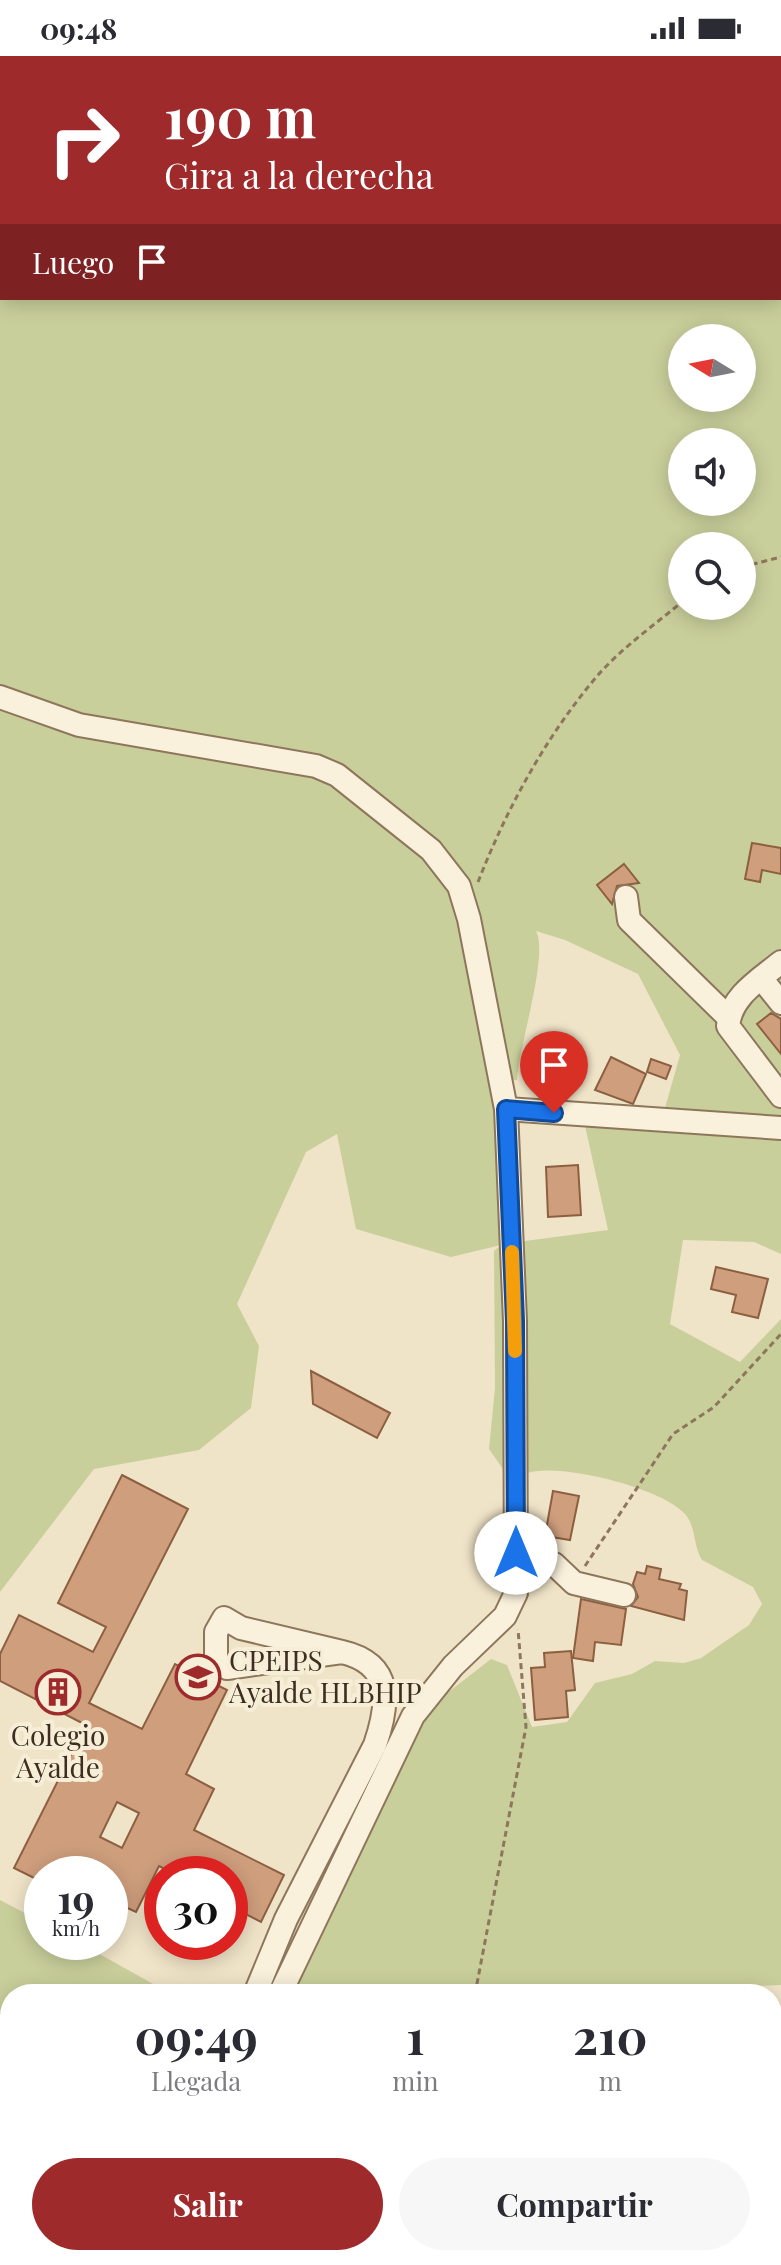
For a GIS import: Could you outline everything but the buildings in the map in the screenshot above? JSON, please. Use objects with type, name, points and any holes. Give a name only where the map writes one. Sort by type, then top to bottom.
[{"type":"street","points":[[0,697],[79,725],[238,750],[316,766],[337,775],[431,850],[459,886],[467,912],[506,1109],[515,1321],[516,1593],[505,1616],[453,1666],[413,1716],[285,1984]]},
{"type":"street","points":[[626,897],[629,920],[729,1018]]},
{"type":"street","points":[[781,962],[730,1011],[728,1026],[781,1096]]},
{"type":"street","points":[[761,978],[781,1003]]},
{"type":"street","points":[[506,1109],[781,1128]]},
{"type":"street","points":[[516,1553],[554,1564],[574,1583],[624,1595]]},
{"type":"street","points":[[259,1984],[286,1919],[339,1823],[375,1745],[385,1716],[386,1695],[378,1673],[359,1656],[241,1628],[224,1618],[216,1632],[216,1662],[227,1668],[342,1652]]},
{"type":"path","points":[[756,563],[781,557]]},
{"type":"path","points":[[467,912],[507,814],[533,766],[599,674],[668,614]]},
{"type":"path","points":[[574,1583],[673,1434],[714,1407],[781,1334]]},
{"type":"path","points":[[477,1984],[526,1727],[516,1593]]},
{"type":"green space","points":[[0,300],[781,300],[781,1254],[754,1242],[683,1240],[670,1324],[740,1362],[781,1319],[781,1984],[274,1984],[388,1739],[491,1659],[507,1665],[532,1727],[567,1722],[595,1683],[632,1674],[655,1661],[684,1663],[701,1658],[749,1625],[762,1604],[753,1587],[702,1560],[689,1519],[673,1504],[656,1495],[610,1480],[562,1471],[527,1473],[514,1485],[489,1449],[495,1388],[494,1251],[501,1245],[451,1257],[356,1229],[337,1134],[306,1152],[237,1304],[259,1346],[251,1408],[199,1450],[94,1469],[0,1592]],"holes":[[[536,931],[565,940],[638,974],[680,1055],[663,1115],[584,1121],[608,1230],[503,1244],[500,1081],[517,1080],[539,959]]]},
{"type":"green space","points":[[0,1900],[24,1913],[24,1960],[110,1960],[153,1984],[0,1984]]},
{"type":"slow traffic","points":[[512,1252],[515,1351]]},
{"type":"place","name":"CPEIPS Ayalde HLBHIP","points":[[198,1677]]},
{"type":"place","name":"Colegio Ayalde","points":[[58,1692]]},
{"type":"route","points":[[516,1553],[515,1321],[506,1109],[554,1113]]}]
